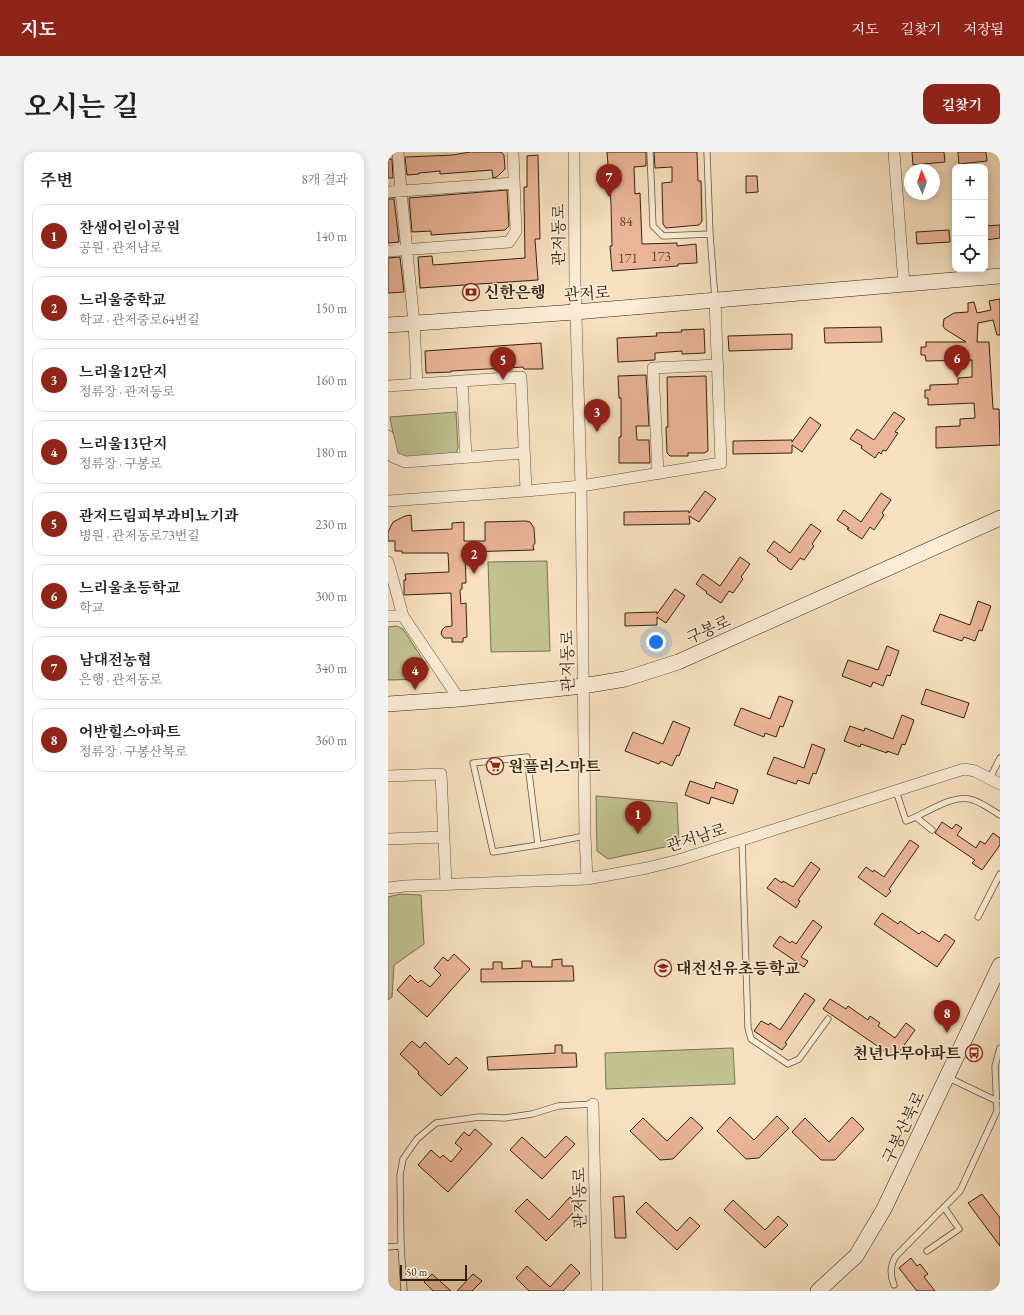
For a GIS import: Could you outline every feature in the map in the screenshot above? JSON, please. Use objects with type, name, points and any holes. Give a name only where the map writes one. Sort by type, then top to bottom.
[{"type":"main road","name":"관저로","points":[[388,325],[576,312],[1000,276]]},
{"type":"main road","name":"구봉로","points":[[388,704],[459,699],[583,686],[624,679],[678,662],[1000,518]]},
{"type":"main road","name":"구봉산북로","points":[[818,1291],[856,1256],[884,1209],[1000,965]]},
{"type":"street","points":[[398,152],[414,323],[417,384]]},
{"type":"street","points":[[388,251],[509,242],[516,231],[512,152]]},
{"type":"street","name":"관저동로","points":[[574,152],[576,312],[581,486],[585,836],[587,879]]},
{"type":"street","points":[[894,152],[904,284]]},
{"type":"street","points":[[388,192],[514,183]]},
{"type":"street","points":[[388,501],[581,486],[721,463],[715,300]]},
{"type":"street","points":[[658,474],[653,368],[718,366]]},
{"type":"street","points":[[388,386],[521,377],[526,491]]},
{"type":"street","points":[[462,381],[466,457]]},
{"type":"street","points":[[388,436],[393,457],[405,462],[524,453]]},
{"type":"street","points":[[388,562],[403,616],[459,699]]},
{"type":"street","points":[[388,616],[403,616]]},
{"type":"street","name":"관저남로","points":[[388,888],[446,884],[587,879],[679,860],[964,769],[975,770],[1000,784]]},
{"type":"street","points":[[388,776],[441,774],[446,884]]},
{"type":"street","points":[[388,839],[444,837]]},
{"type":"street","name":"관저동로","points":[[594,1104],[597,1291]]},
{"type":"lane","points":[[650,152],[653,226],[663,236],[710,234]]},
{"type":"lane","points":[[707,152],[710,234],[715,300]]},
{"type":"lane","points":[[538,845],[527,757],[473,763],[493,852],[538,845],[585,836]]},
{"type":"lane","points":[[990,778],[1000,758]]},
{"type":"lane","points":[[896,791],[906,821],[950,801],[961,799],[974,800],[1000,815]]},
{"type":"lane","points":[[916,817],[932,830]]},
{"type":"lane","points":[[742,840],[748,1028],[750,1039],[788,1064],[799,1059],[828,1019]]},
{"type":"lane","points":[[978,917],[1000,874]]},
{"type":"lane","points":[[894,1285],[891,1278],[893,1261],[896,1256],[960,1191],[997,1111],[995,1066],[1000,1048]]},
{"type":"lane","points":[[946,1077],[997,1101]]},
{"type":"lane","points":[[404,1291],[401,1246],[400,1174],[403,1159],[417,1139],[436,1122],[479,1117],[505,1118],[532,1114],[558,1106],[594,1104]]},
{"type":"lane","points":[[927,1251],[959,1229],[944,1207]]},
{"type":"lane","points":[[388,1247],[401,1246]]},
{"type":"green space","points":[[456,412],[458,448],[456,453],[407,459],[397,455],[390,417]]},
{"type":"green space","points":[[547,561],[550,651],[491,652],[488,562]]},
{"type":"green space","points":[[397,626],[403,629],[429,669],[424,679],[388,680],[388,627]]},
{"type":"green space","points":[[596,796],[677,803],[679,844],[608,859],[597,851]]},
{"type":"green space","points":[[400,894],[421,895],[424,944],[394,965],[392,997],[388,1000],[388,897]]},
{"type":"green space","points":[[733,1048],[735,1084],[606,1089],[605,1053]]},
{"type":"building","points":[[470,152],[501,152],[504,155],[505,169],[497,177],[493,178],[492,170],[440,174],[440,171],[407,175],[405,157],[453,155]]},
{"type":"building","points":[[607,152],[646,152],[646,166],[634,167],[635,194],[640,193],[642,244],[677,243],[677,246],[696,244],[697,263],[678,264],[678,266],[612,271],[610,246],[612,246],[611,204]]},
{"type":"building","points":[[654,152],[697,152],[698,181],[701,181],[702,221],[699,225],[666,228],[663,224],[662,183],[672,182],[672,167],[655,168]]},
{"type":"building","points":[[912,152],[944,152],[945,162],[913,164]]},
{"type":"building","points":[[958,152],[986,152],[987,161],[959,164]]},
{"type":"building","points":[[538,155],[540,239],[535,239],[538,280],[420,288],[418,257],[432,256],[433,265],[525,258],[524,187],[527,187],[527,156]]},
{"type":"building","points":[[388,159],[392,159],[393,178],[388,178]]},
{"type":"building","points":[[746,176],[757,176],[758,192],[746,193]]},
{"type":"building","points":[[507,190],[509,226],[505,230],[431,235],[431,231],[412,232],[409,198]]},
{"type":"building","points":[[388,199],[394,199],[399,242],[388,243]]},
{"type":"building","points":[[1000,225],[1000,238],[988,240],[988,226]]},
{"type":"building","points":[[949,230],[950,242],[917,244],[916,232]]},
{"type":"building","points":[[400,257],[404,292],[388,293],[388,258]]},
{"type":"building","points":[[1000,299],[1000,335],[997,335],[993,320],[978,323],[977,342],[989,342],[993,409],[999,409],[1000,445],[936,448],[936,427],[960,426],[960,419],[975,418],[974,403],[928,405],[928,398],[925,398],[925,390],[930,390],[930,385],[958,384],[958,378],[972,377],[972,360],[926,361],[925,355],[921,355],[921,347],[926,347],[926,342],[966,342],[945,329],[943,326],[944,319],[954,313],[968,312],[968,303],[974,302],[977,313],[991,310],[989,301]]},
{"type":"building","points":[[881,327],[882,342],[825,343],[824,328]]},
{"type":"building","points":[[704,329],[705,353],[682,354],[682,351],[655,353],[655,360],[618,362],[617,338],[657,336],[656,333]]},
{"type":"building","points":[[792,334],[792,349],[729,351],[728,336]]},
{"type":"building","points":[[541,343],[543,369],[524,369],[523,367],[426,373],[425,351]]},
{"type":"building","points":[[646,375],[649,426],[636,426],[637,440],[649,440],[650,463],[619,463],[621,398],[619,398],[618,376]]},
{"type":"building","points":[[706,376],[708,451],[704,453],[688,453],[688,456],[670,456],[667,453],[666,427],[668,427],[667,377]]},
{"type":"building","points":[[894,412],[905,419],[895,432],[898,433],[886,451],[883,450],[881,454],[879,452],[875,458],[861,448],[862,446],[850,439],[857,429],[874,440]]},
{"type":"building","points":[[810,417],[821,425],[802,452],[792,445],[792,453],[733,454],[733,441],[792,440],[792,442]]},
{"type":"building","points":[[705,491],[716,499],[699,522],[689,516],[690,524],[624,525],[624,512],[689,511],[689,513]]},
{"type":"building","points":[[881,493],[891,500],[882,513],[884,515],[874,530],[870,527],[862,539],[837,520],[844,510],[861,522]]},
{"type":"building","points":[[411,515],[412,531],[452,529],[452,523],[464,522],[464,541],[485,541],[485,522],[526,521],[530,522],[534,528],[534,550],[465,552],[466,583],[462,583],[462,589],[460,590],[461,604],[466,603],[467,637],[463,638],[463,642],[452,642],[452,638],[444,638],[441,634],[445,627],[452,626],[451,593],[404,595],[404,580],[406,580],[405,574],[449,572],[448,553],[402,553],[402,551],[395,551],[395,541],[388,541],[388,532],[393,522],[405,516]]},
{"type":"building","points":[[811,524],[821,531],[812,544],[814,546],[804,560],[800,558],[791,570],[767,551],[774,541],[790,553]]},
{"type":"building","points":[[740,557],[750,564],[741,577],[743,579],[733,593],[729,591],[721,603],[696,584],[703,574],[720,586]]},
{"type":"building","points":[[675,589],[685,596],[666,623],[657,617],[657,625],[625,626],[625,613],[657,612],[657,614]]},
{"type":"building","points":[[978,601],[991,606],[982,631],[979,630],[975,641],[964,637],[962,641],[933,631],[940,614],[970,625]]},
{"type":"building","points":[[887,646],[899,651],[890,676],[887,675],[883,686],[873,682],[871,687],[842,676],[848,660],[878,670]]},
{"type":"building","points":[[926,689],[969,703],[964,718],[921,704]]},
{"type":"building","points":[[779,696],[793,701],[783,727],[780,726],[776,737],[765,733],[764,737],[734,725],[741,708],[770,719]]},
{"type":"building","points":[[902,715],[914,720],[905,745],[902,744],[898,755],[887,751],[887,753],[861,744],[860,747],[844,741],[850,726],[864,731],[865,728],[893,739]]},
{"type":"building","points":[[673,721],[690,728],[679,756],[677,755],[672,766],[661,761],[659,764],[625,751],[633,732],[663,744]]},
{"type":"building","points":[[812,744],[825,749],[816,774],[813,773],[809,784],[798,780],[796,784],[767,774],[774,757],[804,768]]},
{"type":"building","points":[[690,781],[714,789],[716,782],[738,790],[733,804],[711,797],[709,804],[685,795]]},
{"type":"building","points":[[942,822],[952,829],[956,824],[962,828],[957,835],[976,848],[980,841],[985,844],[993,833],[1000,838],[1000,845],[982,870],[972,863],[975,860],[935,833]]},
{"type":"building","points":[[910,840],[919,846],[889,889],[891,891],[886,897],[858,877],[866,867],[873,872],[874,870],[884,877]]},
{"type":"building","points":[[811,862],[820,869],[798,900],[800,901],[796,908],[767,888],[775,878],[782,883],[783,881],[793,887]]},
{"type":"building","points":[[882,913],[898,924],[900,921],[919,934],[922,931],[939,942],[945,934],[955,941],[937,967],[874,924]]},
{"type":"building","points":[[813,920],[822,927],[801,957],[808,961],[804,967],[773,946],[780,936],[790,943],[792,941],[796,944]]},
{"type":"building","points":[[454,954],[470,969],[427,1017],[397,990],[410,975],[418,983],[421,980],[430,987],[441,975],[434,968],[443,957],[448,961]]},
{"type":"building","points":[[562,959],[562,966],[573,966],[574,981],[481,982],[481,969],[493,969],[493,962],[502,962],[502,969],[522,968],[522,961],[531,961],[532,967],[552,967],[552,960]]},
{"type":"building","points":[[805,993],[815,1000],[785,1043],[787,1044],[782,1050],[754,1031],[761,1021],[769,1025],[770,1023],[780,1030]]},
{"type":"building","points":[[830,999],[846,1009],[848,1006],[868,1020],[870,1016],[880,1023],[878,1026],[895,1038],[906,1023],[915,1030],[895,1058],[823,1009]]},
{"type":"building","points":[[412,1041],[420,1048],[425,1042],[449,1065],[456,1057],[468,1068],[441,1096],[400,1054]]},
{"type":"building","points":[[555,1045],[562,1045],[562,1053],[576,1053],[577,1067],[488,1070],[487,1057],[555,1053]]},
{"type":"building","points":[[777,1116],[789,1128],[759,1158],[746,1159],[717,1131],[730,1117],[754,1140]]},
{"type":"building","points":[[691,1117],[703,1128],[673,1159],[660,1160],[630,1131],[643,1118],[667,1141]]},
{"type":"building","points":[[852,1117],[864,1129],[835,1160],[821,1160],[792,1132],[805,1118],[829,1142]]},
{"type":"building","points":[[475,1129],[492,1144],[448,1192],[418,1165],[431,1150],[440,1158],[443,1155],[451,1162],[462,1149],[455,1143],[464,1132],[469,1136]]},
{"type":"building","points":[[566,1136],[575,1144],[542,1179],[510,1150],[522,1137],[545,1158]]},
{"type":"building","points":[[982,1194],[1000,1218],[1000,1246],[968,1203]]},
{"type":"building","points":[[624,1196],[626,1238],[615,1238],[613,1197]]},
{"type":"building","points":[[570,1197],[580,1206],[546,1241],[515,1211],[527,1199],[549,1220]]},
{"type":"building","points":[[733,1200],[765,1230],[778,1216],[788,1225],[765,1248],[724,1210]]},
{"type":"building","points":[[646,1202],[677,1231],[690,1217],[700,1226],[677,1250],[636,1212]]},
{"type":"building","points":[[911,1258],[917,1266],[920,1264],[928,1274],[924,1277],[935,1291],[917,1291],[899,1268]]},
{"type":"building","points":[[571,1264],[580,1273],[563,1291],[529,1291],[516,1278],[527,1266],[550,1287]]},
{"type":"building","points":[[432,1274],[451,1291],[433,1291],[424,1282]]},
{"type":"building","points":[[473,1274],[482,1281],[472,1291],[457,1291]]},
{"type":"place","name":"남대전농협","points":[[609,197]]},
{"type":"place","name":"신한은행","points":[[471,292]]},
{"type":"place","name":"느리울초등학교","points":[[957,378]]},
{"type":"place","name":"관저드림피부과비뇨기과","points":[[503,380]]},
{"type":"place","name":"느리울12단지","points":[[597,432]]},
{"type":"place","name":"느리울중학교","points":[[474,574]]},
{"type":"place","name":"느리울13단지","points":[[415,690]]},
{"type":"place","name":"원플러스마트","points":[[495,766]]},
{"type":"place","name":"찬샘어린이공원","points":[[638,834]]},
{"type":"place","name":"대전선유초등학교","points":[[663,968]]},
{"type":"place","name":"어반힐스아파트","points":[[947,1033]]},
{"type":"place","name":"천년나무아파트","points":[[974,1053]]}]
